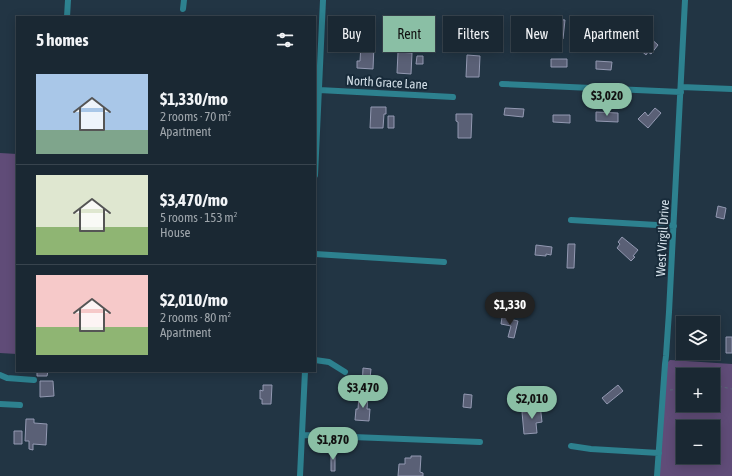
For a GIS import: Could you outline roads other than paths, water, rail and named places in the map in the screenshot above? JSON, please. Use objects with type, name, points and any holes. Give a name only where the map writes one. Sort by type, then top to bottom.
[{"type":"street","points":[[68,0],[68,16]]},
{"type":"street","points":[[183,9],[184,0]]},
{"type":"street","points":[[316,154],[324,0]]},
{"type":"street","name":"West Virgil Drive","points":[[657,476],[669,312],[685,0]]},
{"type":"street","points":[[502,84],[732,89]]},
{"type":"street","name":"North Grace Lane","points":[[319,90],[453,97]]},
{"type":"street","points":[[571,220],[674,226]]},
{"type":"street","points":[[316,254],[444,262]]},
{"type":"street","points":[[316,360],[329,362],[345,372]]},
{"type":"street","points":[[300,476],[306,372]]},
{"type":"street","points":[[0,375],[7,378],[34,380]]},
{"type":"street","points":[[0,404],[20,405]]},
{"type":"street","points":[[302,435],[480,442]]},
{"type":"street","points":[[571,446],[591,450],[659,453]]}]
